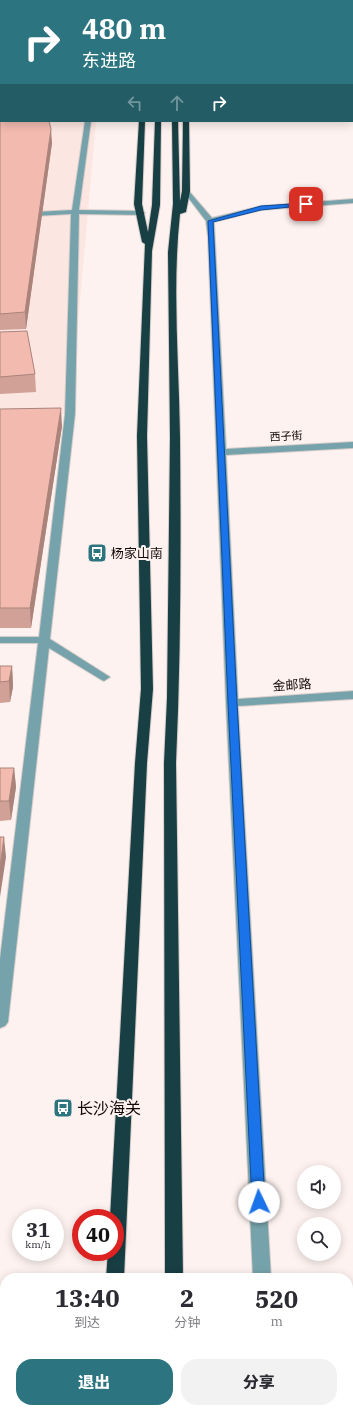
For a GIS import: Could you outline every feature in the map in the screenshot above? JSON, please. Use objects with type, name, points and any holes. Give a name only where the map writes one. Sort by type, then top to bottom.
[{"type":"highway","points":[[142,122],[138,204],[148,251]]},
{"type":"highway","points":[[115,1273],[141,763],[147,689],[142,436],[148,251],[156,205],[158,122]]},
{"type":"highway","points":[[174,1273],[170,771],[173,698],[175,437],[172,252],[177,204],[175,122]]},
{"type":"highway","points":[[172,252],[186,191],[186,122]]},
{"type":"street","points":[[0,1022],[70,414],[75,212],[88,122]]},
{"type":"street","points":[[186,191],[210,221],[232,703],[262,1273]]},
{"type":"street","points":[[210,221],[261,208],[353,201]]},
{"type":"street","points":[[0,216],[75,212],[141,213]]},
{"type":"street","name":"西子街","points":[[221,452],[353,445]]},
{"type":"street","points":[[0,640],[44,640],[104,677]]},
{"type":"street","name":"金邮路","points":[[232,703],[353,695]]},
{"type":"shaded area","points":[[0,122],[96,122],[70,414],[0,417]]},
{"type":"building","points":[[0,122],[49,122],[51,129],[25,312],[0,314]]},
{"type":"building","points":[[27,331],[35,374],[0,377],[0,332]]},
{"type":"building","points":[[61,408],[30,608],[0,608],[0,409]]},
{"type":"building","points":[[0,666],[12,666],[9,681],[0,682]]},
{"type":"building","points":[[0,768],[14,768],[9,801],[0,801]]},
{"type":"building","points":[[0,837],[4,837],[0,867]]},
{"type":"place","name":"杨家山南","points":[[97,553]]},
{"type":"place","name":"长沙海关","points":[[63,1108]]},
{"type":"route","points":[[259,1202],[232,703],[212,238],[210,221],[261,208],[306,204]]}]
